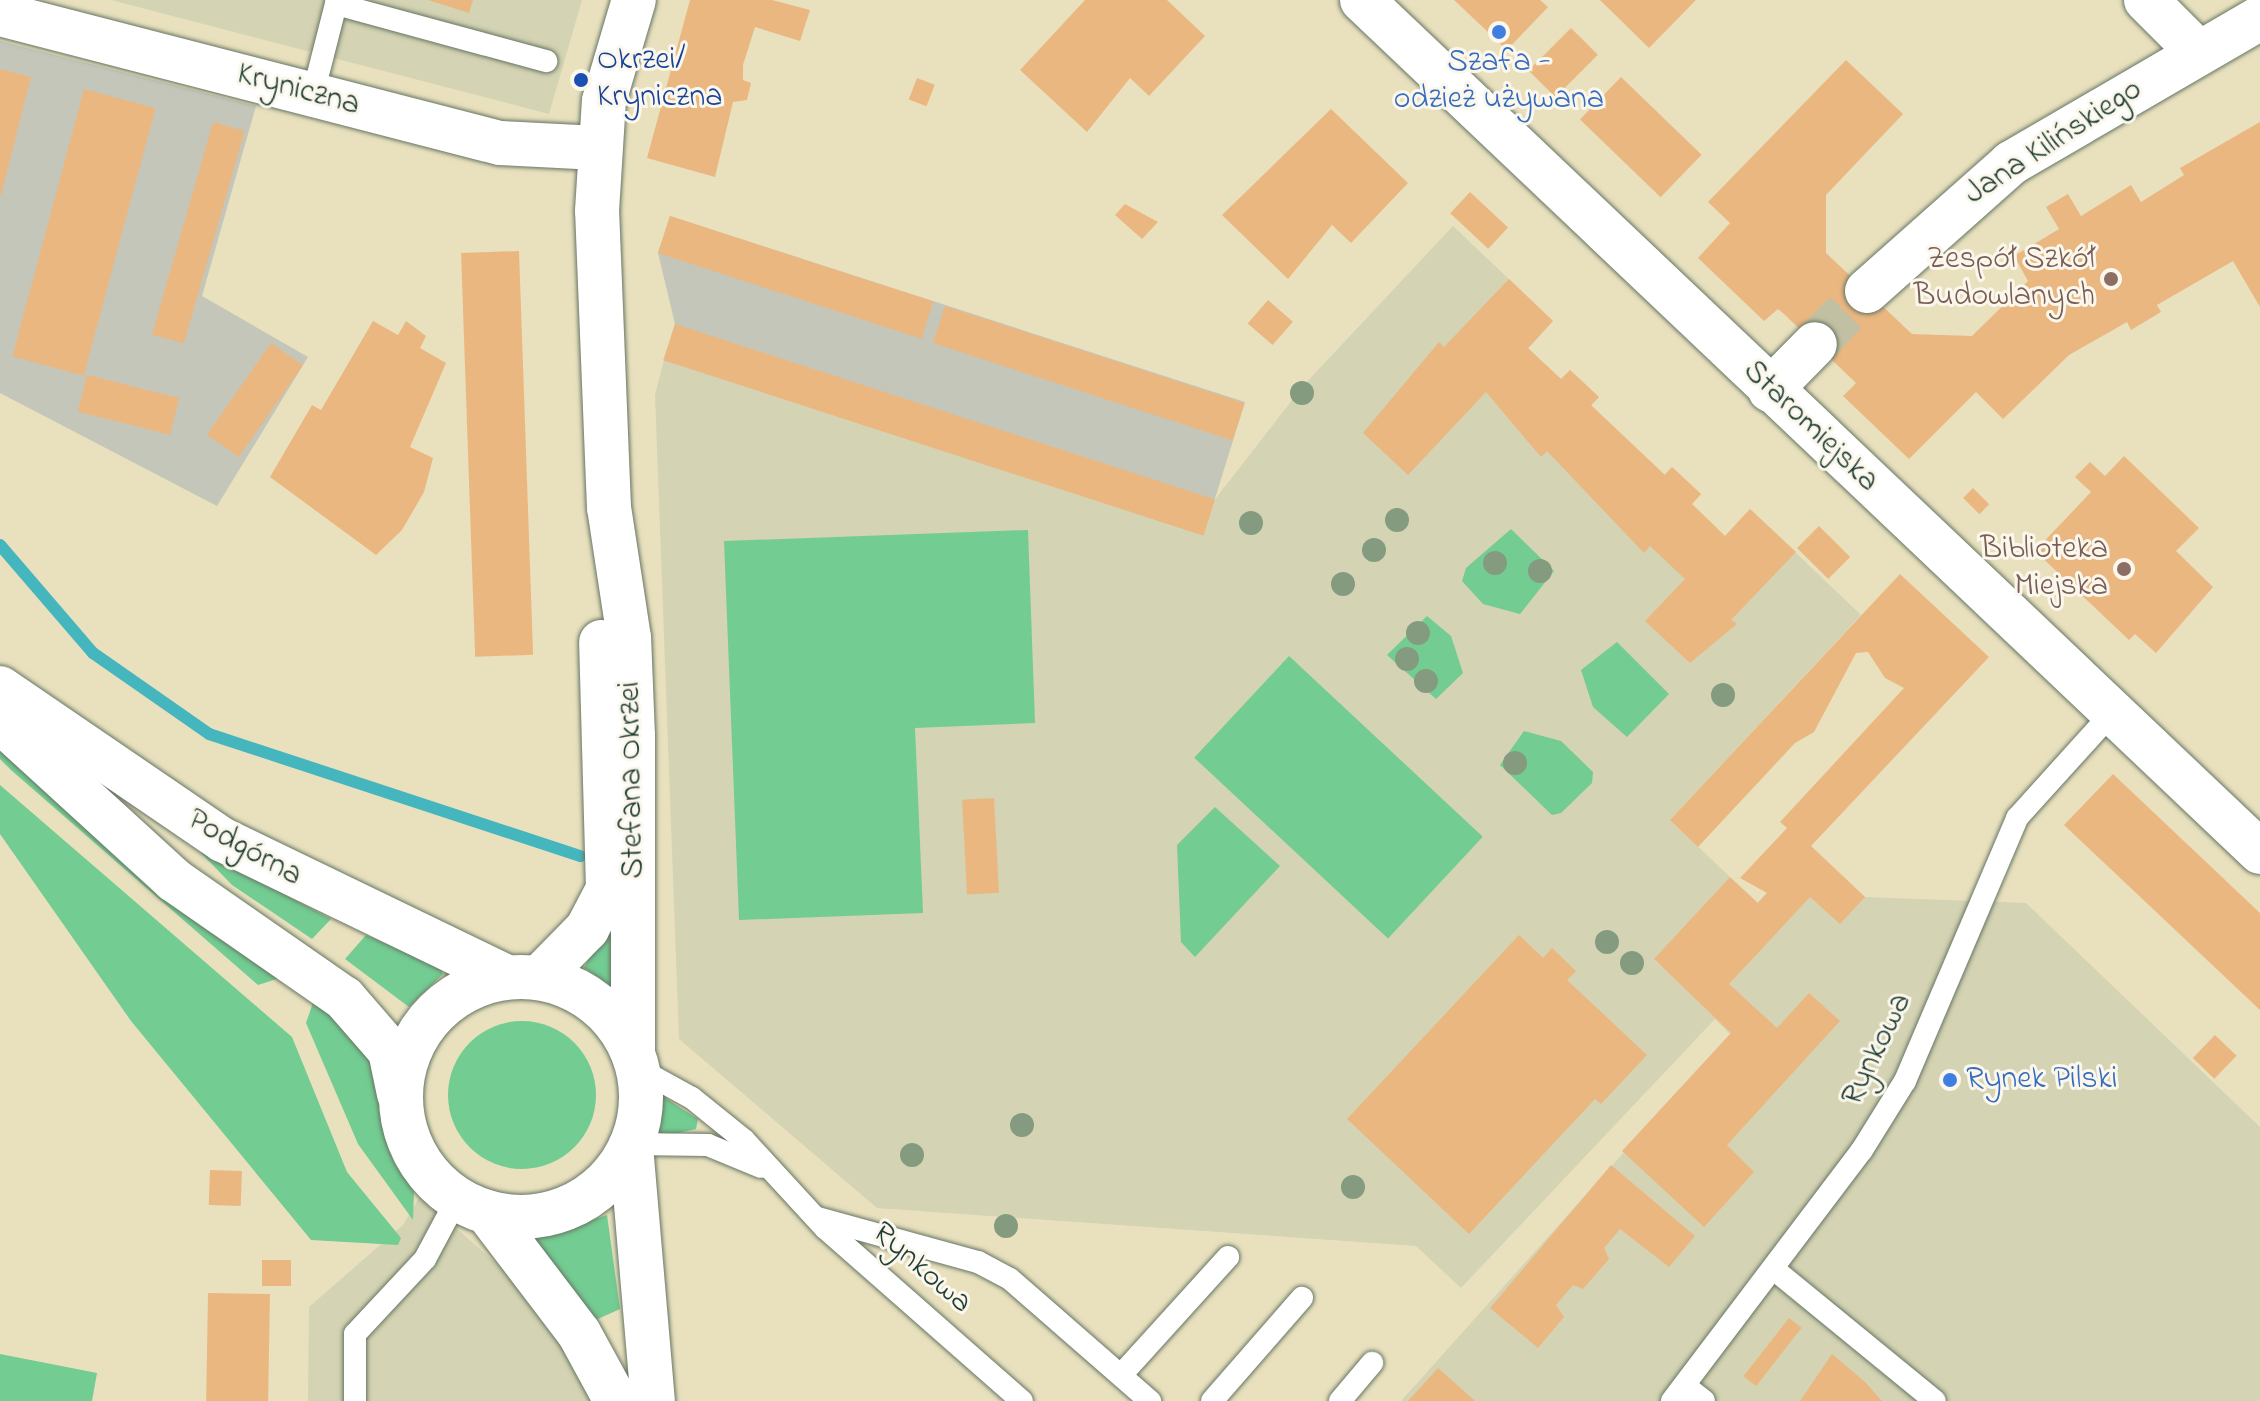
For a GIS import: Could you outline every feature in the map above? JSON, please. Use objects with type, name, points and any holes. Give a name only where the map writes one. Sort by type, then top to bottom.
[{"type":"street","name":"Stefana Okrzei","points":[[634,0],[598,148],[609,508],[631,694],[636,1061]]},
{"type":"street","name":"Staromiejska","points":[[1362,0],[2260,852]]},
{"type":"street","points":[[2146,0],[2199,53]]},
{"type":"street","name":"Kryniczna","points":[[0,14],[500,143],[598,148]]},
{"type":"street","name":"Jana Kilińskiego","points":[[1867,291],[1992,176],[2260,18]]},
{"type":"street","points":[[1770,390],[1815,344]]},
{"type":"street","name":"Stefana Okrzei","points":[[523,977],[587,929],[608,889],[600,562],[609,508]]},
{"type":"street","name":"Podgórna","points":[[0,688],[223,840],[523,977]]},
{"type":"street","name":"Podgórna","points":[[0,721],[174,880],[371,1023],[390,1051],[401,1100]]},
{"type":"street","points":[[616,1401],[586,1344],[472,1206],[417,1156],[401,1100],[406,1061],[423,1026],[460,993],[523,977],[596,1003],[636,1061],[631,1145],[653,1401]]},
{"type":"street","points":[[472,1206],[530,1217],[571,1206],[607,1181],[631,1145]]},
{"type":"lane","points":[[313,94],[337,2],[546,61]]},
{"type":"lane","name":"Rynkowa","points":[[1679,1394],[1776,1271],[1905,1081],[2017,818],[2112,713]]},
{"type":"lane","name":"Rynkowa","points":[[636,1061],[692,1098],[784,1179],[817,1217],[1022,1401]]},
{"type":"lane","name":"Rynkowa","points":[[631,1145],[708,1145],[784,1179]]},
{"type":"lane","points":[[355,1401],[355,1334],[472,1206]]},
{"type":"lane","points":[[817,1217],[978,1262],[1010,1279],[1150,1401]]},
{"type":"lane","points":[[1122,1374],[1228,1257]]},
{"type":"lane","points":[[1776,1271],[1935,1401]]},
{"type":"lane","points":[[1212,1401],[1302,1298]]},
{"type":"lane","points":[[1340,1401],[1372,1363]]},
{"type":"lane","points":[[1679,1394],[1704,1401]]},
{"type":"shaded area","points":[[111,0],[582,0],[549,114]]},
{"type":"shaded area","points":[[0,41],[256,106],[202,296],[308,357],[217,506],[0,393]]},
{"type":"shaded area","points":[[670,216],[1245,402],[1204,534],[664,360],[675,324],[658,253]]},
{"type":"shaded area","points":[[1453,226],[1553,321],[1528,349],[1561,379],[1570,370],[1599,397],[1591,406],[1664,475],[1672,467],[1701,494],[1692,504],[1725,536],[1750,509],[1861,615],[1670,820],[1730,877],[1654,960],[1681,983],[1811,846],[1865,897],[2026,903],[2260,1127],[2260,1401],[1401,1401],[1730,1034],[1715,1019],[1461,1288],[1416,1246],[877,1208],[679,1039],[655,395],[664,360],[1204,534],[1216,498],[1303,386]]},
{"type":"shaded area","points":[[420,1196],[526,1290],[601,1401],[308,1401],[309,1307],[403,1225]]},
{"type":"green space","points":[[1511,529],[1554,571],[1520,614],[1483,604],[1462,581],[1466,568]]},
{"type":"green space","points":[[1028,530],[1035,723],[915,728],[923,913],[739,920],[724,541]]},
{"type":"green space","points":[[1427,616],[1451,636],[1463,673],[1436,699],[1387,655]]},
{"type":"green space","points":[[1617,642],[1669,694],[1627,737],[1593,707],[1581,670]]},
{"type":"green space","points":[[1289,656],[1483,837],[1388,938],[1194,758]]},
{"type":"green space","points":[[1524,731],[1561,741],[1593,772],[1592,783],[1561,813],[1552,815],[1500,765]]},
{"type":"green space","points":[[0,739],[289,975],[258,985],[11,770],[0,759]]},
{"type":"green space","points":[[0,785],[292,1037],[347,1172],[401,1238],[398,1245],[311,1240],[131,1021],[0,834]]},
{"type":"green space","points":[[1215,807],[1280,866],[1195,957],[1181,942],[1177,845]]},
{"type":"green space","points":[[200,852],[331,919],[312,939],[232,885]]},
{"type":"green space","points":[[613,917],[616,989],[584,968]]},
{"type":"green space","points":[[366,935],[440,968],[443,974],[409,1007],[345,959]]},
{"type":"green space","points":[[316,994],[370,1053],[392,1158],[414,1192],[413,1220],[358,1144],[306,1023]]},
{"type":"green space","points":[[522,1021],[550,1026],[574,1043],[591,1067],[596,1095],[591,1123],[574,1147],[550,1164],[522,1169],[494,1164],[470,1147],[453,1123],[448,1095],[453,1067],[470,1043],[494,1026]]},
{"type":"green space","points":[[662,1096],[698,1119],[696,1129],[655,1138]]},
{"type":"green space","points":[[607,1215],[620,1309],[589,1323],[528,1242]]},
{"type":"green space","points":[[0,1354],[97,1373],[92,1401],[0,1401]]},
{"type":"building","points":[[428,0],[473,0],[469,13]]},
{"type":"building","points":[[690,0],[772,0],[810,10],[800,41],[755,27],[743,65],[743,80],[751,83],[747,100],[733,102],[715,177],[647,158]]},
{"type":"building","points":[[1085,0],[1167,0],[1205,36],[1149,96],[1130,78],[1087,132],[1020,70]]},
{"type":"building","points":[[1454,0],[1540,0],[1548,7],[1507,50]]},
{"type":"building","points":[[1600,0],[1696,0],[1649,48]]},
{"type":"building","points":[[1571,28],[1598,55],[1555,97],[1529,70]]},
{"type":"building","points":[[1846,60],[1903,114],[1826,195],[1826,253],[1912,334],[1972,336],[2028,281],[2014,256],[2059,229],[2046,207],[2068,194],[2081,216],[2131,185],[2141,202],[2184,175],[2180,168],[2260,122],[2260,307],[2233,261],[2157,305],[2161,312],[2131,330],[2127,322],[2069,355],[2003,419],[1976,392],[1909,459],[1843,396],[1856,383],[1784,314],[1778,309],[1764,321],[1698,258],[1730,223],[1708,202]]},
{"type":"building","points":[[0,69],[31,77],[1,195],[0,195]]},
{"type":"building","points":[[1621,77],[1702,155],[1661,197],[1580,119]]},
{"type":"building","points":[[917,78],[935,85],[926,106],[909,99]]},
{"type":"building","points":[[84,89],[155,108],[84,376],[12,357]]},
{"type":"building","points":[[1331,109],[1408,183],[1351,243],[1332,225],[1288,279],[1222,215]]},
{"type":"building","points":[[213,122],[245,131],[184,344],[152,334]]},
{"type":"building","points":[[1470,192],[1508,227],[1488,249],[1450,213]]},
{"type":"building","points":[[1125,204],[1158,222],[1142,239],[1115,215]]},
{"type":"building","points":[[670,216],[933,302],[921,339],[658,253]]},
{"type":"building","points":[[519,251],[533,655],[475,657],[461,253]]},
{"type":"building","points":[[1509,279],[1553,321],[1528,348],[1561,379],[1570,370],[1599,397],[1591,405],[1665,475],[1672,467],[1701,494],[1692,504],[1725,536],[1750,509],[1796,552],[1731,620],[1737,624],[1690,663],[1645,621],[1685,579],[1650,546],[1644,553],[1547,451],[1541,457],[1486,392],[1408,475],[1363,433],[1439,342],[1444,347]]},
{"type":"building","points":[[1268,300],[1293,322],[1273,345],[1248,323]]},
{"type":"building","points":[[945,306],[1245,403],[1233,440],[933,343]]},
{"type":"building","points":[[373,321],[398,335],[406,321],[426,336],[420,348],[446,363],[410,447],[433,458],[424,492],[402,530],[376,555],[270,477],[312,405],[321,410]]},
{"type":"building","points":[[675,324],[1215,500],[1203,536],[663,360]]},
{"type":"building","points":[[271,343],[303,365],[239,457],[207,435]]},
{"type":"building","points":[[87,375],[179,398],[170,435],[78,412]]},
{"type":"building","name":"Biblioteka Miejska","points":[[2124,456],[2199,528],[2176,551],[2213,587],[2156,653],[2135,634],[2129,640],[2035,551],[2091,492],[2075,477],[2090,462],[2105,476]]},
{"type":"building","points":[[1973,488],[1989,504],[1979,514],[1963,498]]},
{"type":"building","points":[[1819,526],[1850,557],[1828,579],[1797,548]]},
{"type":"building","points":[[1900,574],[1989,657],[1811,846],[1865,897],[1840,924],[1810,897],[1729,984],[1777,1028],[1809,993],[1840,1021],[1727,1145],[1754,1172],[1704,1227],[1622,1151],[1731,1033],[1654,959],[1730,877],[1758,903],[1767,893],[1740,878],[1787,828],[1780,822],[1904,688],[1885,678],[1868,652],[1856,653],[1814,732],[1795,743],[1698,847],[1670,820]]},
{"type":"building","points":[[2113,774],[2260,913],[2260,1010],[2064,825]]},
{"type":"building","points":[[994,798],[999,893],[967,895],[962,800]]},
{"type":"building","points":[[1519,935],[1543,958],[1552,948],[1576,971],[1567,980],[1647,1055],[1601,1104],[1595,1099],[1469,1234],[1347,1119]]},
{"type":"building","points":[[2215,1035],[2237,1056],[2214,1079],[2193,1058]]},
{"type":"building","points":[[1611,1165],[1695,1236],[1669,1267],[1620,1229],[1604,1248],[1609,1259],[1583,1289],[1573,1285],[1556,1305],[1564,1317],[1538,1348],[1490,1308]]},
{"type":"building","points":[[210,1170],[242,1171],[241,1206],[209,1205]]},
{"type":"building","points":[[262,1260],[291,1260],[291,1286],[262,1286]]},
{"type":"building","points":[[208,1293],[270,1294],[268,1401],[206,1401]]},
{"type":"building","points":[[1789,1318],[1802,1328],[1756,1386],[1743,1376]]},
{"type":"building","points":[[1832,1354],[1865,1382],[1882,1401],[1800,1401]]},
{"type":"building","points":[[1438,1368],[1475,1401],[1408,1401]]},
{"type":"waterway","points":[[0,545],[93,653],[209,734],[581,856]]},
{"type":"tunnel","points":[[1815,344],[1867,291]]},
{"type":"place","name":"Szafa - odzież używana","points":[[1499,32]]},
{"type":"place","name":"Okrzei/ Kryniczna","points":[[581,80]]},
{"type":"place","name":"Zespół Szkół Budowlanych","points":[[2111,279]]},
{"type":"place","name":"Biblioteka Miejska","points":[[2124,569]]},
{"type":"place","name":"Rynek Pilski","points":[[1950,1080]]}]
